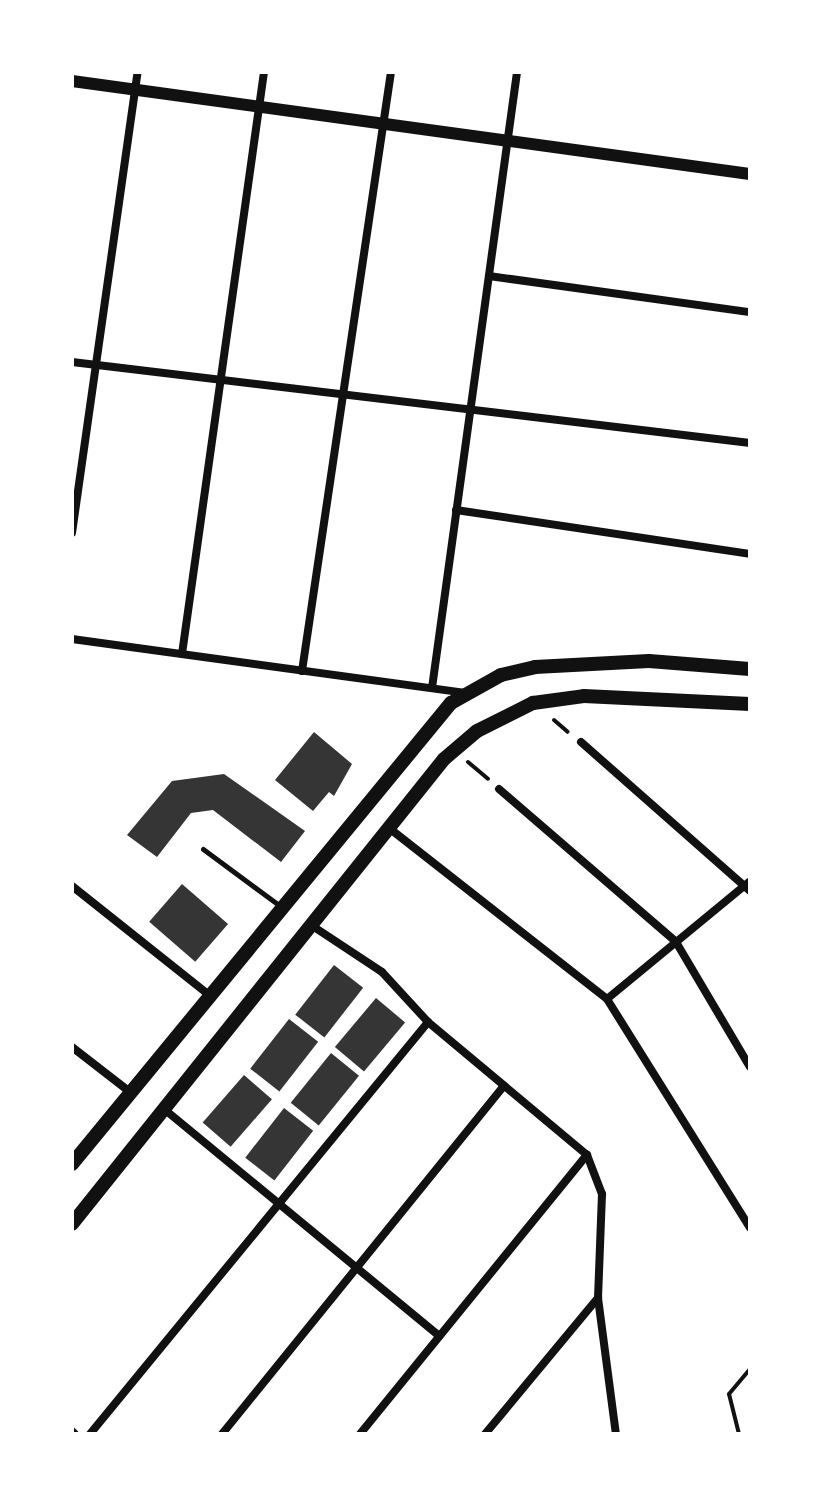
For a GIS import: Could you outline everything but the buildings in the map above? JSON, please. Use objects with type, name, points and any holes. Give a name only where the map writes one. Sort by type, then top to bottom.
[{"type":"main road","points":[[72,1164],[423,729],[466,693],[501,675],[563,664],[750,669]]},
{"type":"main road","points":[[72,1224],[454,749],[533,703],[648,694],[750,704]]},
{"type":"street","points":[[72,533],[138,72]]},
{"type":"street","points":[[182,654],[264,72]]},
{"type":"street","points":[[302,671],[391,72]]},
{"type":"street","points":[[432,688],[517,72]]},
{"type":"street","points":[[72,81],[750,174]]},
{"type":"street","points":[[489,276],[750,312]]},
{"type":"street","points":[[72,362],[343,399],[750,443]]},
{"type":"street","points":[[456,510],[750,554]]},
{"type":"street","points":[[72,639],[466,693]]},
{"type":"street","points":[[581,742],[749,886],[607,999]]},
{"type":"street","points":[[499,789],[676,942],[750,1067]]},
{"type":"street","points":[[389,828],[607,999],[750,1228]]},
{"type":"street","points":[[72,886],[209,995]]},
{"type":"street","points":[[311,925],[382,972],[428,1022],[587,1155],[602,1194],[598,1298],[616,1434]]},
{"type":"street","points":[[90,1434],[277,1202],[428,1022]]},
{"type":"street","points":[[72,1047],[130,1092]]},
{"type":"street","points":[[222,1434],[504,1086]]},
{"type":"street","points":[[164,1109],[439,1336]]},
{"type":"street","points":[[360,1434],[587,1155]]},
{"type":"street","points":[[485,1434],[598,1298]]},
{"type":"lane","points":[[203,849],[280,906]]},
{"type":"path","points":[[533,703],[581,742]]},
{"type":"path","points":[[454,749],[499,789]]},
{"type":"path","points":[[739,1434],[729,1394],[750,1369]]}]
